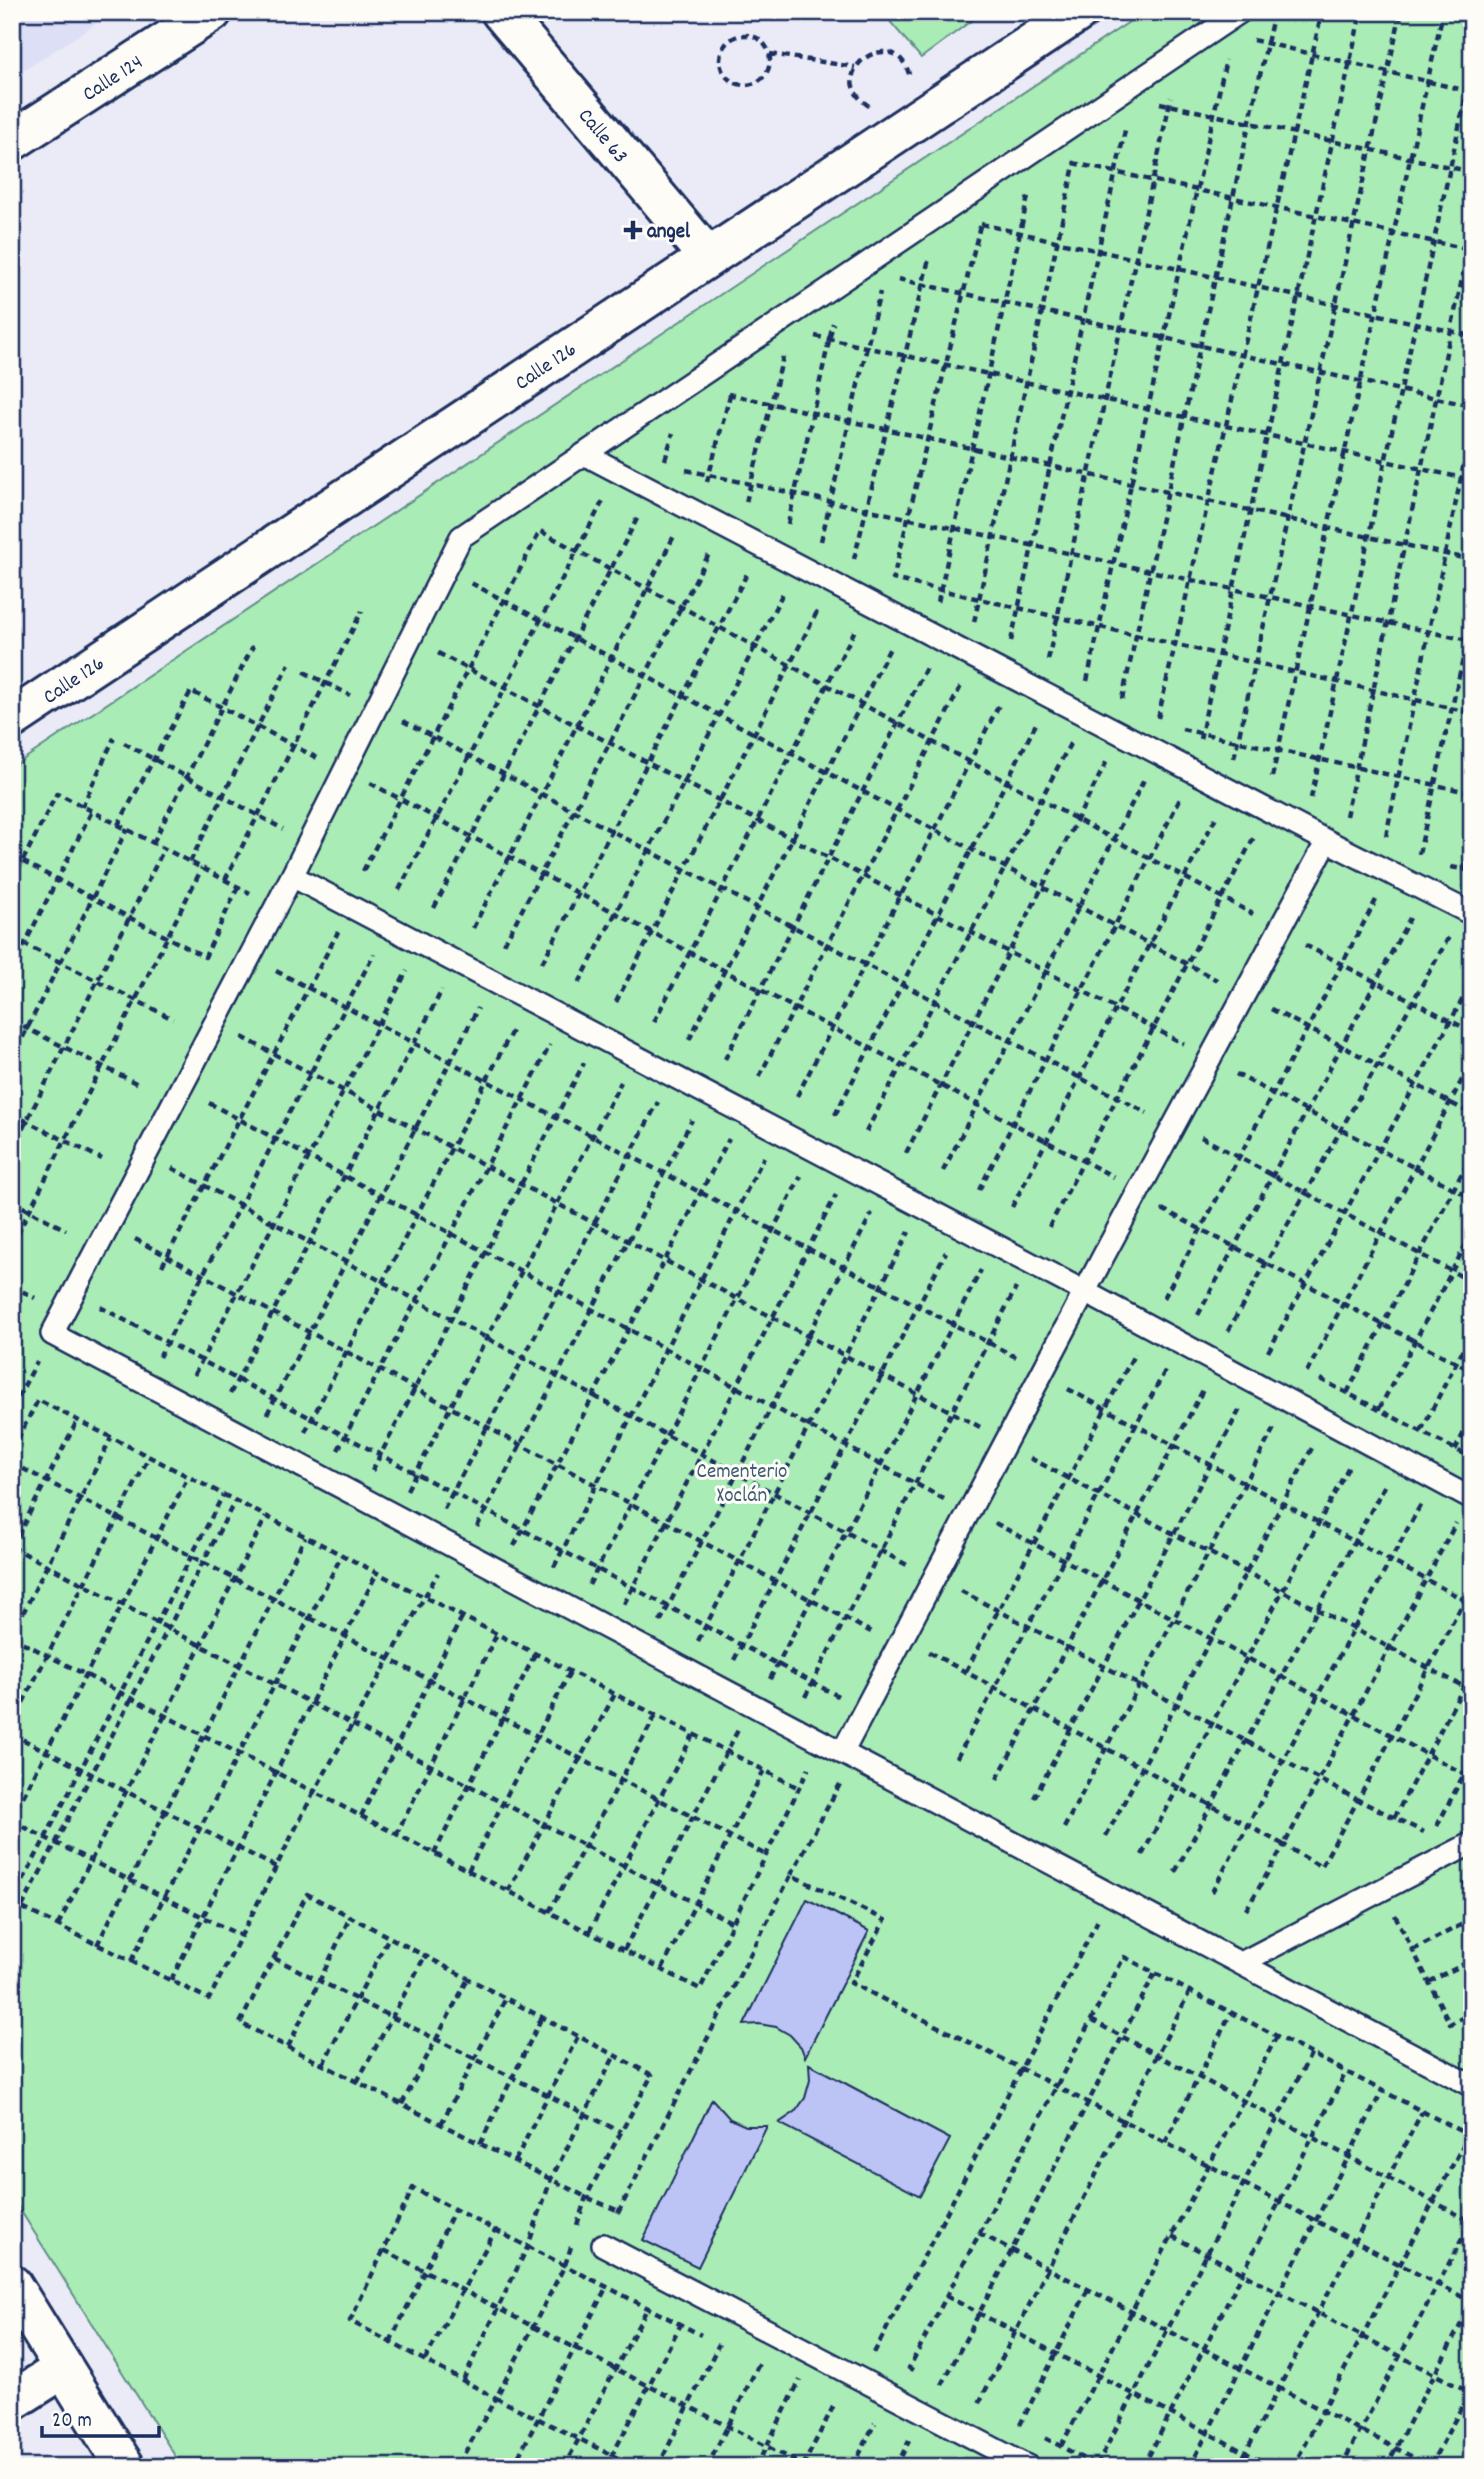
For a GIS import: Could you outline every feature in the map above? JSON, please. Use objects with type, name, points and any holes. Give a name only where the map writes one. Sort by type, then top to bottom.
[{"type":"street","name":"Calle 124","points":[[12,141],[212,12]]},
{"type":"street","name":"Calle 63","points":[[501,12],[708,257]]},
{"type":"street","name":"Calle 126","points":[[12,719],[1079,12]]},
{"type":"street","points":[[12,2286],[125,2467]]},
{"type":"street","points":[[12,2400],[64,2369]]},
{"type":"lane","points":[[1240,12],[1222,33],[1181,51],[1126,95],[1084,117],[1034,154],[850,274],[782,328],[743,347],[461,537],[292,876],[52,1334],[1472,2086]]},
{"type":"lane","points":[[583,454],[1472,914]]},
{"type":"lane","points":[[848,1756],[1084,1292],[1327,841]]},
{"type":"lane","points":[[292,876],[1084,1292],[1466,1507]]},
{"type":"lane","points":[[1241,1963],[1472,1843]]},
{"type":"lane","points":[[603,2245],[1030,2467]]},
{"type":"path","points":[[1122,699],[1274,12]]},
{"type":"path","points":[[1158,718],[1322,12]]},
{"type":"path","points":[[1200,739],[1361,12]]},
{"type":"path","points":[[1234,758],[1402,12]]},
{"type":"path","points":[[1272,777],[1443,12]]},
{"type":"path","points":[[1464,12],[1472,14]]},
{"type":"path","points":[[1087,681],[1214,115],[1222,33],[1469,92]]},
{"type":"path","points":[[770,54],[769,70],[752,85],[743,86],[729,79],[720,65],[723,48],[735,37],[744,36],[760,40],[770,54],[855,67]]},
{"type":"path","points":[[1048,660],[1181,51]]},
{"type":"path","points":[[879,110],[862,102],[853,85],[855,67],[869,54],[888,52],[897,56],[909,70],[910,89]]},
{"type":"path","points":[[1311,798],[1450,167],[1469,92],[1472,68]]},
{"type":"path","points":[[1012,641],[1116,172],[1126,95],[1472,172]]},
{"type":"path","points":[[974,622],[1084,117]]},
{"type":"path","points":[[937,602],[1005,303],[1034,154],[1470,250]]},
{"type":"path","points":[[992,179],[893,579],[1472,713]]},
{"type":"path","points":[[854,559],[940,214]]},
{"type":"path","points":[[981,223],[1472,335]]},
{"type":"path","points":[[1346,816],[1472,233]]},
{"type":"path","points":[[788,524],[829,339],[850,274],[884,276],[922,284],[1472,406]]},
{"type":"path","points":[[821,541],[884,276]]},
{"type":"path","points":[[746,502],[771,404],[782,328],[1472,480]]},
{"type":"path","points":[[707,482],[743,347]]},
{"type":"path","points":[[686,385],[1472,560]]},
{"type":"path","points":[[1385,837],[1472,425]]},
{"type":"path","points":[[685,470],[1469,640]]},
{"type":"path","points":[[399,890],[606,496]]},
{"type":"path","points":[[434,908],[640,514]]},
{"type":"path","points":[[363,871],[540,531],[1261,919]]},
{"type":"path","points":[[472,928],[675,533]]},
{"type":"path","points":[[504,944],[710,551]]},
{"type":"path","points":[[542,963],[749,571]]},
{"type":"path","points":[[468,581],[1227,985]]},
{"type":"path","points":[[579,983],[784,590]]},
{"type":"path","points":[[616,1002],[825,596]]},
{"type":"path","points":[[225,880],[362,611]]},
{"type":"path","points":[[1419,854],[1472,619]]},
{"type":"path","points":[[654,1022],[856,628]]},
{"type":"path","points":[[153,843],[253,646]]},
{"type":"path","points":[[689,1040],[891,646]]},
{"type":"path","points":[[433,650],[1194,1049]]},
{"type":"path","points":[[190,862],[289,664]]},
{"type":"path","points":[[725,1059],[927,665]]},
{"type":"path","points":[[304,672],[359,699]]},
{"type":"path","points":[[760,1077],[962,683]]},
{"type":"path","points":[[118,825],[191,691],[327,763]]},
{"type":"path","points":[[797,1096],[999,703]]},
{"type":"path","points":[[397,718],[1157,1119]]},
{"type":"path","points":[[835,1115],[1036,722]]},
{"type":"path","points":[[1176,727],[1472,793]]},
{"type":"path","points":[[82,807],[114,738]]},
{"type":"path","points":[[866,1132],[1071,741]]},
{"type":"path","points":[[124,743],[292,834]]},
{"type":"path","points":[[906,1153],[1108,760]]},
{"type":"path","points":[[365,780],[1124,1183]]},
{"type":"path","points":[[943,1171],[1144,780]]},
{"type":"path","points":[[12,882],[57,793],[260,898]]},
{"type":"path","points":[[979,1190],[1181,799]]},
{"type":"path","points":[[1012,1207],[1222,805]]},
{"type":"path","points":[[12,969],[92,811]]},
{"type":"path","points":[[1049,1227],[1260,825]]},
{"type":"path","points":[[12,1059],[127,829]]},
{"type":"path","points":[[1464,870],[1472,835]]},
{"type":"path","points":[[12,1150],[164,849]]},
{"type":"path","points":[[12,856],[205,957],[238,887]]},
{"type":"path","points":[[12,1245],[202,868]]},
{"type":"path","points":[[1164,1298],[1380,893]]},
{"type":"path","points":[[1198,1315],[1413,911]]},
{"type":"path","points":[[162,1266],[344,921]]},
{"type":"path","points":[[1445,927],[1462,936]]},
{"type":"path","points":[[1228,1331],[1452,931]]},
{"type":"path","points":[[12,938],[173,1019]]},
{"type":"path","points":[[1301,943],[1472,1032]]},
{"type":"path","points":[[157,1360],[374,952]]},
{"type":"path","points":[[269,967],[1023,1361]]},
{"type":"path","points":[[192,1379],[407,970]]},
{"type":"path","points":[[1268,1352],[1472,982]]},
{"type":"path","points":[[228,1398],[443,988]]},
{"type":"path","points":[[1267,1006],[1472,1114]]},
{"type":"path","points":[[265,1418],[479,1007]]},
{"type":"path","points":[[12,1021],[140,1085]]},
{"type":"path","points":[[303,1436],[515,1026]]},
{"type":"path","points":[[234,1033],[987,1430]]},
{"type":"path","points":[[336,1454],[556,1034]]},
{"type":"path","points":[[372,1472],[590,1052]]},
{"type":"path","points":[[1307,1372],[1472,1061]]},
{"type":"path","points":[[407,1490],[626,1071]]},
{"type":"path","points":[[1232,1072],[1472,1198]]},
{"type":"path","points":[[444,1510],[664,1091]]},
{"type":"path","points":[[200,1098],[950,1502]]},
{"type":"path","points":[[477,1528],[698,1109]]},
{"type":"path","points":[[12,1114],[102,1159]]},
{"type":"path","points":[[1204,1125],[1199,1136],[1472,1282]]},
{"type":"path","points":[[514,1546],[734,1128]]},
{"type":"path","points":[[554,1568],[769,1147]]},
{"type":"path","points":[[1347,1393],[1472,1154]]},
{"type":"path","points":[[165,1165],[917,1570]]},
{"type":"path","points":[[588,1585],[806,1166]]},
{"type":"path","points":[[624,1604],[841,1184]]},
{"type":"path","points":[[12,1201],[66,1230]]},
{"type":"path","points":[[660,1622],[877,1204]]},
{"type":"path","points":[[1160,1208],[1472,1371]]},
{"type":"path","points":[[698,1642],[914,1223]]},
{"type":"path","points":[[1379,1409],[1472,1233]]},
{"type":"path","points":[[128,1235],[881,1637]]},
{"type":"path","points":[[734,1661],[951,1242]]},
{"type":"path","points":[[770,1680],[986,1261]]},
{"type":"path","points":[[804,1698],[1021,1279]]},
{"type":"path","points":[[12,1286],[35,1298]]},
{"type":"path","points":[[1154,1293],[1175,1304]]},
{"type":"path","points":[[93,1303],[849,1702]]},
{"type":"path","points":[[1187,1310],[1208,1321]]},
{"type":"path","points":[[1218,1326],[1238,1336]]},
{"type":"path","points":[[1421,1431],[1472,1332]]},
{"type":"path","points":[[966,1671],[1140,1343]]},
{"type":"path","points":[[1258,1346],[1278,1357]]},
{"type":"path","points":[[957,1758],[1171,1360]]},
{"type":"path","points":[[12,1408],[37,1362]]},
{"type":"path","points":[[1297,1367],[1472,1458]]},
{"type":"path","points":[[997,1779],[1208,1380]]},
{"type":"path","points":[[1065,1388],[1472,1604]]},
{"type":"path","points":[[1034,1798],[1245,1399]]},
{"type":"path","points":[[12,1450],[38,1400],[799,1788],[700,1989],[12,1636],[111,1438]]},
{"type":"path","points":[[1455,1450],[1472,1417]]},
{"type":"path","points":[[1064,1828],[1280,1418]]},
{"type":"path","points":[[78,1421],[12,1547],[733,1923]]},
{"type":"path","points":[[1106,1836],[1317,1438]]},
{"type":"path","points":[[12,1724],[149,1457]]},
{"type":"path","points":[[1029,1457],[1472,1691]]},
{"type":"path","points":[[1142,1855],[1353,1458]]},
{"type":"path","points":[[12,1463],[766,1855]]},
{"type":"path","points":[[188,1477],[12,1819],[241,1936]]},
{"type":"path","points":[[1175,1872],[1389,1477]]},
{"type":"path","points":[[223,1495],[12,1902],[209,1999],[314,1792],[442,1566]]},
{"type":"path","points":[[1212,1892],[1425,1496]]},
{"type":"path","points":[[22,1907],[235,1501]]},
{"type":"path","points":[[1246,1910],[1284,1845],[1466,1507]]},
{"type":"path","points":[[58,1925],[266,1517]]},
{"type":"path","points":[[995,1522],[1472,1778]]},
{"type":"path","points":[[97,1945],[306,1537]]},
{"type":"path","points":[[131,1961],[342,1555]]},
{"type":"path","points":[[171,1980],[377,1573]]},
{"type":"path","points":[[928,1651],[1321,1867],[1472,1586]]},
{"type":"path","points":[[960,1590],[1358,1800],[1432,1836],[1472,1759]]},
{"type":"path","points":[[361,1816],[462,1616]]},
{"type":"path","points":[[396,1835],[497,1634]]},
{"type":"path","points":[[434,1854],[535,1654]]},
{"type":"path","points":[[1394,1818],[1472,1671]]},
{"type":"path","points":[[468,1871],[570,1672]]},
{"type":"path","points":[[508,1891],[615,1695]]},
{"type":"path","points":[[624,1950],[751,1705]]},
{"type":"path","points":[[549,1912],[656,1715]]},
{"type":"path","points":[[12,1734],[276,1867]]},
{"type":"path","points":[[589,1932],[693,1734]]},
{"type":"path","points":[[603,2245],[791,1875],[848,1756]]},
{"type":"path","points":[[662,1969],[764,1770]]},
{"type":"path","points":[[791,1875],[885,1920],[851,1983],[1056,2086],[1472,2303],[1386,2467]]},
{"type":"path","points":[[1472,1875],[1462,1880],[1472,1897]]},
{"type":"path","points":[[586,2197],[652,2075],[307,1894],[240,2023],[586,2197],[619,2211]]},
{"type":"path","points":[[860,2379],[1111,1895]]},
{"type":"path","points":[[1406,1908],[1395,1913],[1450,2024],[1472,2013]]},
{"type":"path","points":[[288,2047],[350,1917]]},
{"type":"path","points":[[1413,1950],[1472,1919]]},
{"type":"path","points":[[323,2064],[389,1937]]},
{"type":"path","points":[[357,2082],[426,1956]]},
{"type":"path","points":[[920,2373],[909,2368],[1124,1957],[1470,2136],[1293,2467]]},
{"type":"path","points":[[274,1958],[621,2132]]},
{"type":"path","points":[[1429,1982],[1472,1960]]},
{"type":"path","points":[[942,2385],[1155,1973]]},
{"type":"path","points":[[402,2105],[468,1979]]},
{"type":"path","points":[[979,2403],[1190,1991]]},
{"type":"path","points":[[441,2124],[506,1998]]},
{"type":"path","points":[[1165,2143],[1231,2013]]},
{"type":"path","points":[[480,2144],[542,2017]]},
{"type":"path","points":[[1091,2020],[1471,2221],[1341,2467]]},
{"type":"path","points":[[515,2161],[578,2036]]},
{"type":"path","points":[[1061,2446],[1277,2036]]},
{"type":"path","points":[[1041,2435],[1099,2466],[1311,2054]]},
{"type":"path","points":[[463,2380],[528,2246],[551,2179],[615,2055]]},
{"type":"path","points":[[1143,2467],[1346,2072]]},
{"type":"path","points":[[1190,2467],[1382,2091]]},
{"type":"path","points":[[1238,2467],[1422,2112]]},
{"type":"path","points":[[636,2467],[496,2398],[350,2321],[414,2188],[729,2349]]},
{"type":"path","points":[[390,2342],[455,2209]]},
{"type":"path","points":[[425,2360],[496,2230]]},
{"type":"path","points":[[979,2233],[1431,2466],[1471,2390],[1399,2356],[1172,2236]]},
{"type":"path","points":[[384,2250],[804,2466],[835,2403],[845,2408]]},
{"type":"path","points":[[474,2467],[460,2461],[565,2265]]},
{"type":"path","points":[[513,2467],[607,2286]]},
{"type":"path","points":[[1020,2425],[1088,2289]]},
{"type":"path","points":[[946,2296],[1273,2467]]},
{"type":"path","points":[[564,2467],[648,2307]]},
{"type":"path","points":[[606,2467],[681,2324]]},
{"type":"path","points":[[658,2467],[719,2344]]},
{"type":"path","points":[[756,2467],[813,2354]]},
{"type":"path","points":[[749,2359],[769,2369]]},
{"type":"path","points":[[707,2467],[759,2364]]},
{"type":"path","points":[[788,2379],[810,2390]]},
{"type":"path","points":[[931,2379],[954,2391]]},
{"type":"path","points":[[967,2397],[989,2409]]},
{"type":"path","points":[[865,2418],[886,2429]]},
{"type":"path","points":[[1010,2420],[1030,2430]]},
{"type":"path","points":[[853,2467],[875,2423]]},
{"type":"path","points":[[898,2435],[920,2446]]},
{"type":"path","points":[[896,2467],[909,2441]]},
{"type":"shaded area","points":[[12,12],[114,12],[12,78]]},
{"type":"green space","points":[[882,12],[983,12],[921,58]]},
{"type":"green space","name":"Cementerio Xoclán","points":[[1144,12],[1472,12],[1472,2467],[182,2467],[12,2197],[12,767]]},
{"type":"building","points":[[807,1899],[869,1931],[805,2057],[801,2047],[790,2035],[776,2027],[744,2025]]},
{"type":"building","points":[[809,2064],[950,2139],[920,2196],[779,2123],[795,2112],[805,2098],[810,2080]]},
{"type":"building","points":[[712,2099],[730,2119],[746,2126],[767,2126],[698,2267],[643,2240]]},
{"type":"place","name":"angel","points":[[633,230]]}]
